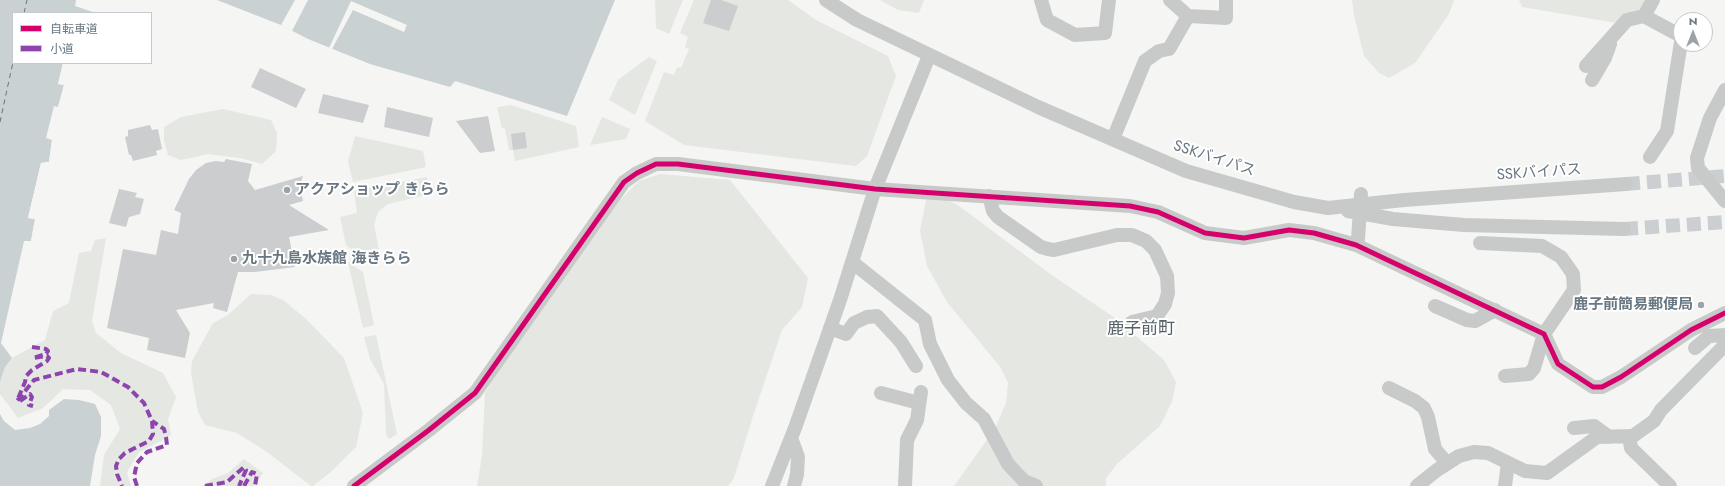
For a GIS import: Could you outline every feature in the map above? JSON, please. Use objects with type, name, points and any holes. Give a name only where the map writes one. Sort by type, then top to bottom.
[{"type":"street","name":"SSKバイパス","points":[[826,0],[857,20],[929,56],[1038,107],[1186,171],[1294,202],[1328,208],[1404,200],[1626,184]]},
{"type":"street","points":[[1041,0],[1047,20],[1075,35],[1105,33],[1109,0]]},
{"type":"street","points":[[1170,0],[1188,16],[1226,18],[1226,0]]},
{"type":"street","points":[[1644,16],[1653,0]]},
{"type":"street","points":[[1113,139],[1145,60],[1159,51],[1169,48],[1188,16]]},
{"type":"street","points":[[1586,66],[1627,20],[1644,16],[1673,32]]},
{"type":"street","points":[[1592,80],[1605,58],[1613,37]]},
{"type":"street","points":[[1650,157],[1667,131],[1679,52]]},
{"type":"street","points":[[772,486],[791,438],[830,328],[875,189],[929,56]]},
{"type":"street","points":[[1725,90],[1710,118],[1697,158],[1698,168],[1725,202]]},
{"type":"street","points":[[354,486],[429,430],[475,393],[624,182],[637,172],[656,164],[678,164],[875,189],[1130,206],[1158,212],[1205,233],[1244,238],[1289,230],[1314,233],[1357,242],[1544,334],[1558,364],[1593,387],[1602,387],[1621,377],[1691,330],[1725,313]]},
{"type":"street","points":[[1357,242],[1361,194]]},
{"type":"street","points":[[989,196],[993,210],[998,217],[1041,247],[1054,250],[1117,235],[1132,235],[1146,241],[1155,250],[1167,276],[1168,293],[1165,304],[1157,316],[1132,322]]},
{"type":"street","points":[[1328,208],[1393,219],[1464,225],[1624,229]]},
{"type":"street","points":[[1480,243],[1542,246],[1561,258],[1572,274],[1574,290],[1544,334],[1534,368],[1529,374],[1505,376]]},
{"type":"street","points":[[852,262],[925,320],[930,344],[948,380],[966,403],[984,419],[1008,464],[1024,481],[1036,486]]},
{"type":"street","points":[[1435,306],[1467,320],[1475,321],[1495,310]]},
{"type":"street","points":[[830,328],[846,334],[854,323],[867,317],[877,316],[901,342],[916,366]]},
{"type":"street","points":[[1695,348],[1709,336],[1725,335]]},
{"type":"street","points":[[1418,486],[1437,470],[1459,456],[1474,452],[1488,452],[1525,471],[1547,473],[1596,437],[1633,436],[1654,421],[1661,410],[1725,345]]},
{"type":"street","points":[[1389,388],[1415,401],[1424,408],[1435,449],[1447,464]]},
{"type":"street","points":[[881,393],[920,398],[916,420],[907,440],[905,486]]},
{"type":"street","points":[[1574,428],[1594,426],[1609,437]]},
{"type":"street","points":[[1629,436],[1632,448],[1670,486]]},
{"type":"street","points":[[791,438],[798,457],[797,474],[794,486]]},
{"type":"street","points":[[1505,486],[1508,463]]},
{"type":"shaded area","points":[[0,0],[76,0],[75,6],[93,12],[12,12],[12,64],[63,64],[58,84],[64,85],[58,107],[54,106],[46,138],[52,140],[49,162],[41,163],[28,218],[35,219],[31,241],[24,241],[1,343],[12,358],[5,367],[0,382]]},
{"type":"shaded area","points":[[217,0],[615,0],[567,116],[455,81],[450,87],[370,64],[308,39],[281,25]]},
{"type":"shaded area","points":[[655,0],[683,0],[669,34],[656,28]]},
{"type":"shaded area","points":[[694,0],[788,0],[816,20],[888,56],[896,76],[867,156],[856,166],[684,145],[645,121],[664,72],[674,75],[677,67],[681,68],[689,49],[685,47],[688,37],[680,33]]},
{"type":"shaded area","points":[[880,0],[924,0],[919,13],[898,10]]},
{"type":"shaded area","points":[[1352,0],[1454,0],[1449,14],[1415,63],[1389,78],[1379,73],[1364,56]]},
{"type":"shaded area","points":[[1519,0],[1657,0],[1617,23],[1522,7]]},
{"type":"shaded area","points":[[649,57],[657,61],[635,115],[609,100],[618,80]]},
{"type":"shaded area","points":[[511,105],[576,126],[579,147],[515,161],[513,150],[509,150],[505,129],[502,128],[497,107]]},
{"type":"shaded area","points":[[223,109],[271,120],[277,133],[276,151],[262,164],[240,158],[208,154],[181,160],[168,155],[164,140],[164,127],[181,117]]},
{"type":"shaded area","points":[[602,117],[630,129],[626,139],[590,145]]},
{"type":"shaded area","points":[[355,136],[423,151],[426,167],[353,182],[348,162]]},
{"type":"shaded area","points":[[660,174],[730,180],[808,278],[802,307],[782,330],[734,478],[728,486],[477,486],[482,456],[485,393],[497,372],[614,206],[639,181]]},
{"type":"shaded area","points":[[427,177],[430,194],[388,204],[378,212],[374,225],[380,255],[364,259],[346,245],[340,217],[357,213],[354,191]]},
{"type":"shaded area","points":[[935,193],[959,206],[1053,276],[1115,318],[1164,360],[1176,382],[1172,402],[1160,426],[1117,464],[1106,478],[1106,486],[954,486],[994,430],[1006,403],[1008,383],[1001,368],[947,302],[927,266],[920,231],[926,200]]},
{"type":"shaded area","points":[[106,238],[92,321],[96,333],[121,353],[163,373],[176,397],[168,419],[171,435],[139,452],[127,472],[131,486],[100,486],[104,455],[120,429],[111,405],[90,390],[63,389],[43,408],[18,418],[0,394],[0,382],[5,367],[12,358],[45,340],[53,311],[69,303],[79,253],[91,251],[95,240]]},
{"type":"shaded area","points":[[348,262],[363,272],[374,325],[363,328]]},
{"type":"shaded area","points":[[251,294],[271,295],[283,300],[305,318],[344,358],[363,413],[356,447],[332,471],[313,486],[267,452],[237,433],[205,425],[198,412],[191,373],[192,361],[213,323],[228,315]]},
{"type":"shaded area","points":[[376,335],[397,434],[389,439],[386,434],[384,384],[370,359],[364,337]]},
{"type":"shaded area","points":[[64,399],[79,400],[95,404],[101,417],[101,436],[95,455],[90,486],[0,486],[0,414],[4,421],[15,430],[30,428],[40,424],[49,416],[49,410]]},
{"type":"shaded area","points":[[244,459],[263,473],[254,486],[203,486],[212,479],[228,473]]},
{"type":"pier","points":[[295,0],[308,0],[292,31],[281,25]]},
{"type":"pier","points":[[351,1],[407,25],[404,32],[353,10],[332,49],[329,48]]},
{"type":"pier","points":[[63,64],[65,64],[60,82],[65,83],[66,85],[60,107],[58,107],[64,85],[58,84]]},
{"type":"pier","points":[[52,140],[54,141],[51,162],[43,165],[30,217],[36,217],[37,219],[33,242],[31,241],[35,219],[28,218],[41,163],[49,162]]},
{"type":"building","points":[[711,0],[721,0],[738,6],[729,31],[703,23]]},
{"type":"building","points":[[260,68],[306,89],[296,108],[251,87]]},
{"type":"building","points":[[323,94],[369,105],[363,123],[318,113]]},
{"type":"building","points":[[387,107],[433,118],[429,137],[384,127]]},
{"type":"building","points":[[488,116],[495,151],[480,153],[456,121]]},
{"type":"building","points":[[150,125],[152,130],[158,129],[162,149],[156,151],[157,155],[133,161],[131,155],[129,155],[125,137],[128,136],[128,130]]},
{"type":"building","points":[[525,132],[527,148],[513,150],[511,134]]},
{"type":"building","name":"九十九島水族館 海きらら","points":[[226,159],[252,164],[248,181],[255,190],[303,176],[300,185],[303,201],[289,205],[329,230],[289,237],[295,267],[255,272],[238,272],[227,312],[213,308],[214,303],[176,310],[190,333],[185,358],[147,350],[149,338],[107,328],[123,249],[156,255],[161,230],[178,234],[181,213],[174,210],[189,179],[196,170],[206,163],[216,161],[224,162]]},
{"type":"building","points":[[119,189],[137,193],[135,197],[144,199],[140,214],[129,217],[126,227],[109,223]]},
{"type":"ferry route","points":[[24,12],[27,0]]},
{"type":"ferry route","points":[[0,122],[13,64]]},
{"type":"tunnel","points":[[1626,184],[1725,176]]},
{"type":"tunnel","points":[[1624,229],[1725,222]]},
{"type":"marked path","points":[[32,347],[46,349],[48,351],[46,354],[33,358],[47,356],[49,358],[26,376],[17,401],[34,380],[77,369],[101,372],[128,387],[144,403],[152,421],[153,434],[149,441],[125,453],[119,459],[116,466],[117,474],[122,486]]},
{"type":"marked path","points":[[20,401],[30,394],[32,397],[29,405],[33,406]]},
{"type":"marked path","points":[[137,486],[134,477],[137,463],[147,452],[167,445],[164,429],[152,421]]},
{"type":"marked path","points":[[205,486],[227,482],[244,467],[246,470],[239,486]]},
{"type":"marked path","points":[[244,486],[252,472],[257,474],[255,486]]},
{"type":"cycle path","points":[[354,486],[429,430],[475,393],[624,182],[637,173],[656,164],[678,164],[875,189],[1130,206],[1158,212],[1205,233],[1244,238],[1289,230],[1314,233],[1356,245],[1544,334],[1558,364],[1593,387],[1602,387],[1621,377],[1691,330],[1725,313]]},
{"type":"place","name":"アクアショップ きらら","points":[[287,190]]},
{"type":"place","name":"九十九島水族館 海きらら","points":[[234,259]]},
{"type":"place","name":"鹿子前簡易郵便局","points":[[1701,305]]},
{"type":"district","name":"鹿子前町","points":[[1141,330]]}]
